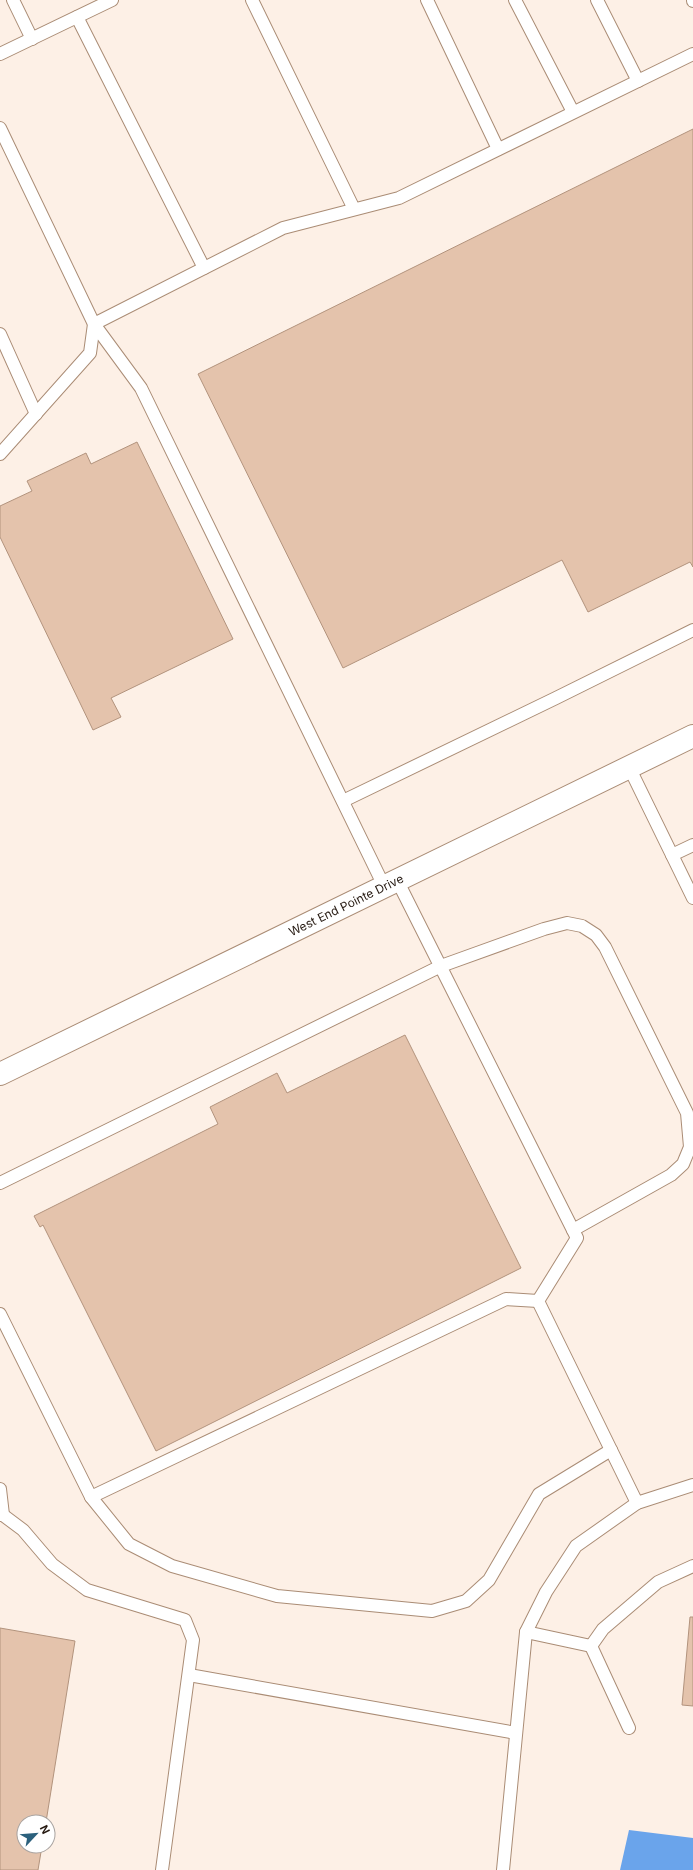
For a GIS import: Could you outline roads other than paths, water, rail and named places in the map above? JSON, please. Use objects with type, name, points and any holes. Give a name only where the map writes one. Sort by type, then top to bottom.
[{"type":"street","name":"West End Pointe Drive","points":[[0,1074],[693,736]]},
{"type":"lane","points":[[12,0],[32,39]]},
{"type":"lane","points":[[0,54],[112,0]]},
{"type":"lane","points":[[252,0],[354,209]]},
{"type":"lane","points":[[427,0],[498,149]]},
{"type":"lane","points":[[515,0],[573,112]]},
{"type":"lane","points":[[597,0],[638,80]]},
{"type":"lane","points":[[77,17],[204,268]]},
{"type":"lane","points":[[94,324],[283,228],[399,198],[693,54]]},
{"type":"lane","points":[[0,128],[94,324],[142,388],[343,801],[441,966],[577,1238],[538,1301]]},
{"type":"lane","points":[[0,454],[90,353],[94,324]]},
{"type":"lane","points":[[0,334],[36,414]]},
{"type":"lane","points":[[343,801],[693,630]]},
{"type":"lane","points":[[629,767],[693,898]]},
{"type":"lane","points":[[672,855],[693,844]]},
{"type":"lane","points":[[0,1183],[441,966],[567,923],[582,926],[596,935],[605,947],[686,1113],[690,1147],[683,1164],[671,1175],[573,1230]]},
{"type":"lane","points":[[91,1497],[506,1299],[538,1301]]},
{"type":"lane","points":[[538,1301],[637,1503]]},
{"type":"lane","points":[[0,1314],[91,1497],[129,1544],[172,1566],[277,1596],[432,1611],[466,1601],[490,1580],[539,1494],[611,1450]]},
{"type":"lane","points":[[503,1870],[526,1632],[546,1592],[576,1546],[637,1503],[693,1485]]},
{"type":"lane","points":[[0,1489],[1,1515],[23,1530],[52,1564],[87,1590],[185,1620],[193,1640],[162,1870]]},
{"type":"lane","points":[[592,1646],[603,1629],[658,1582],[693,1566]]},
{"type":"lane","points":[[526,1632],[592,1646]]},
{"type":"lane","points":[[592,1646],[629,1728]]},
{"type":"lane","points":[[188,1675],[516,1733]]},
{"type":"water","points":[[629,1830],[693,1838],[693,1870],[620,1870]]}]
